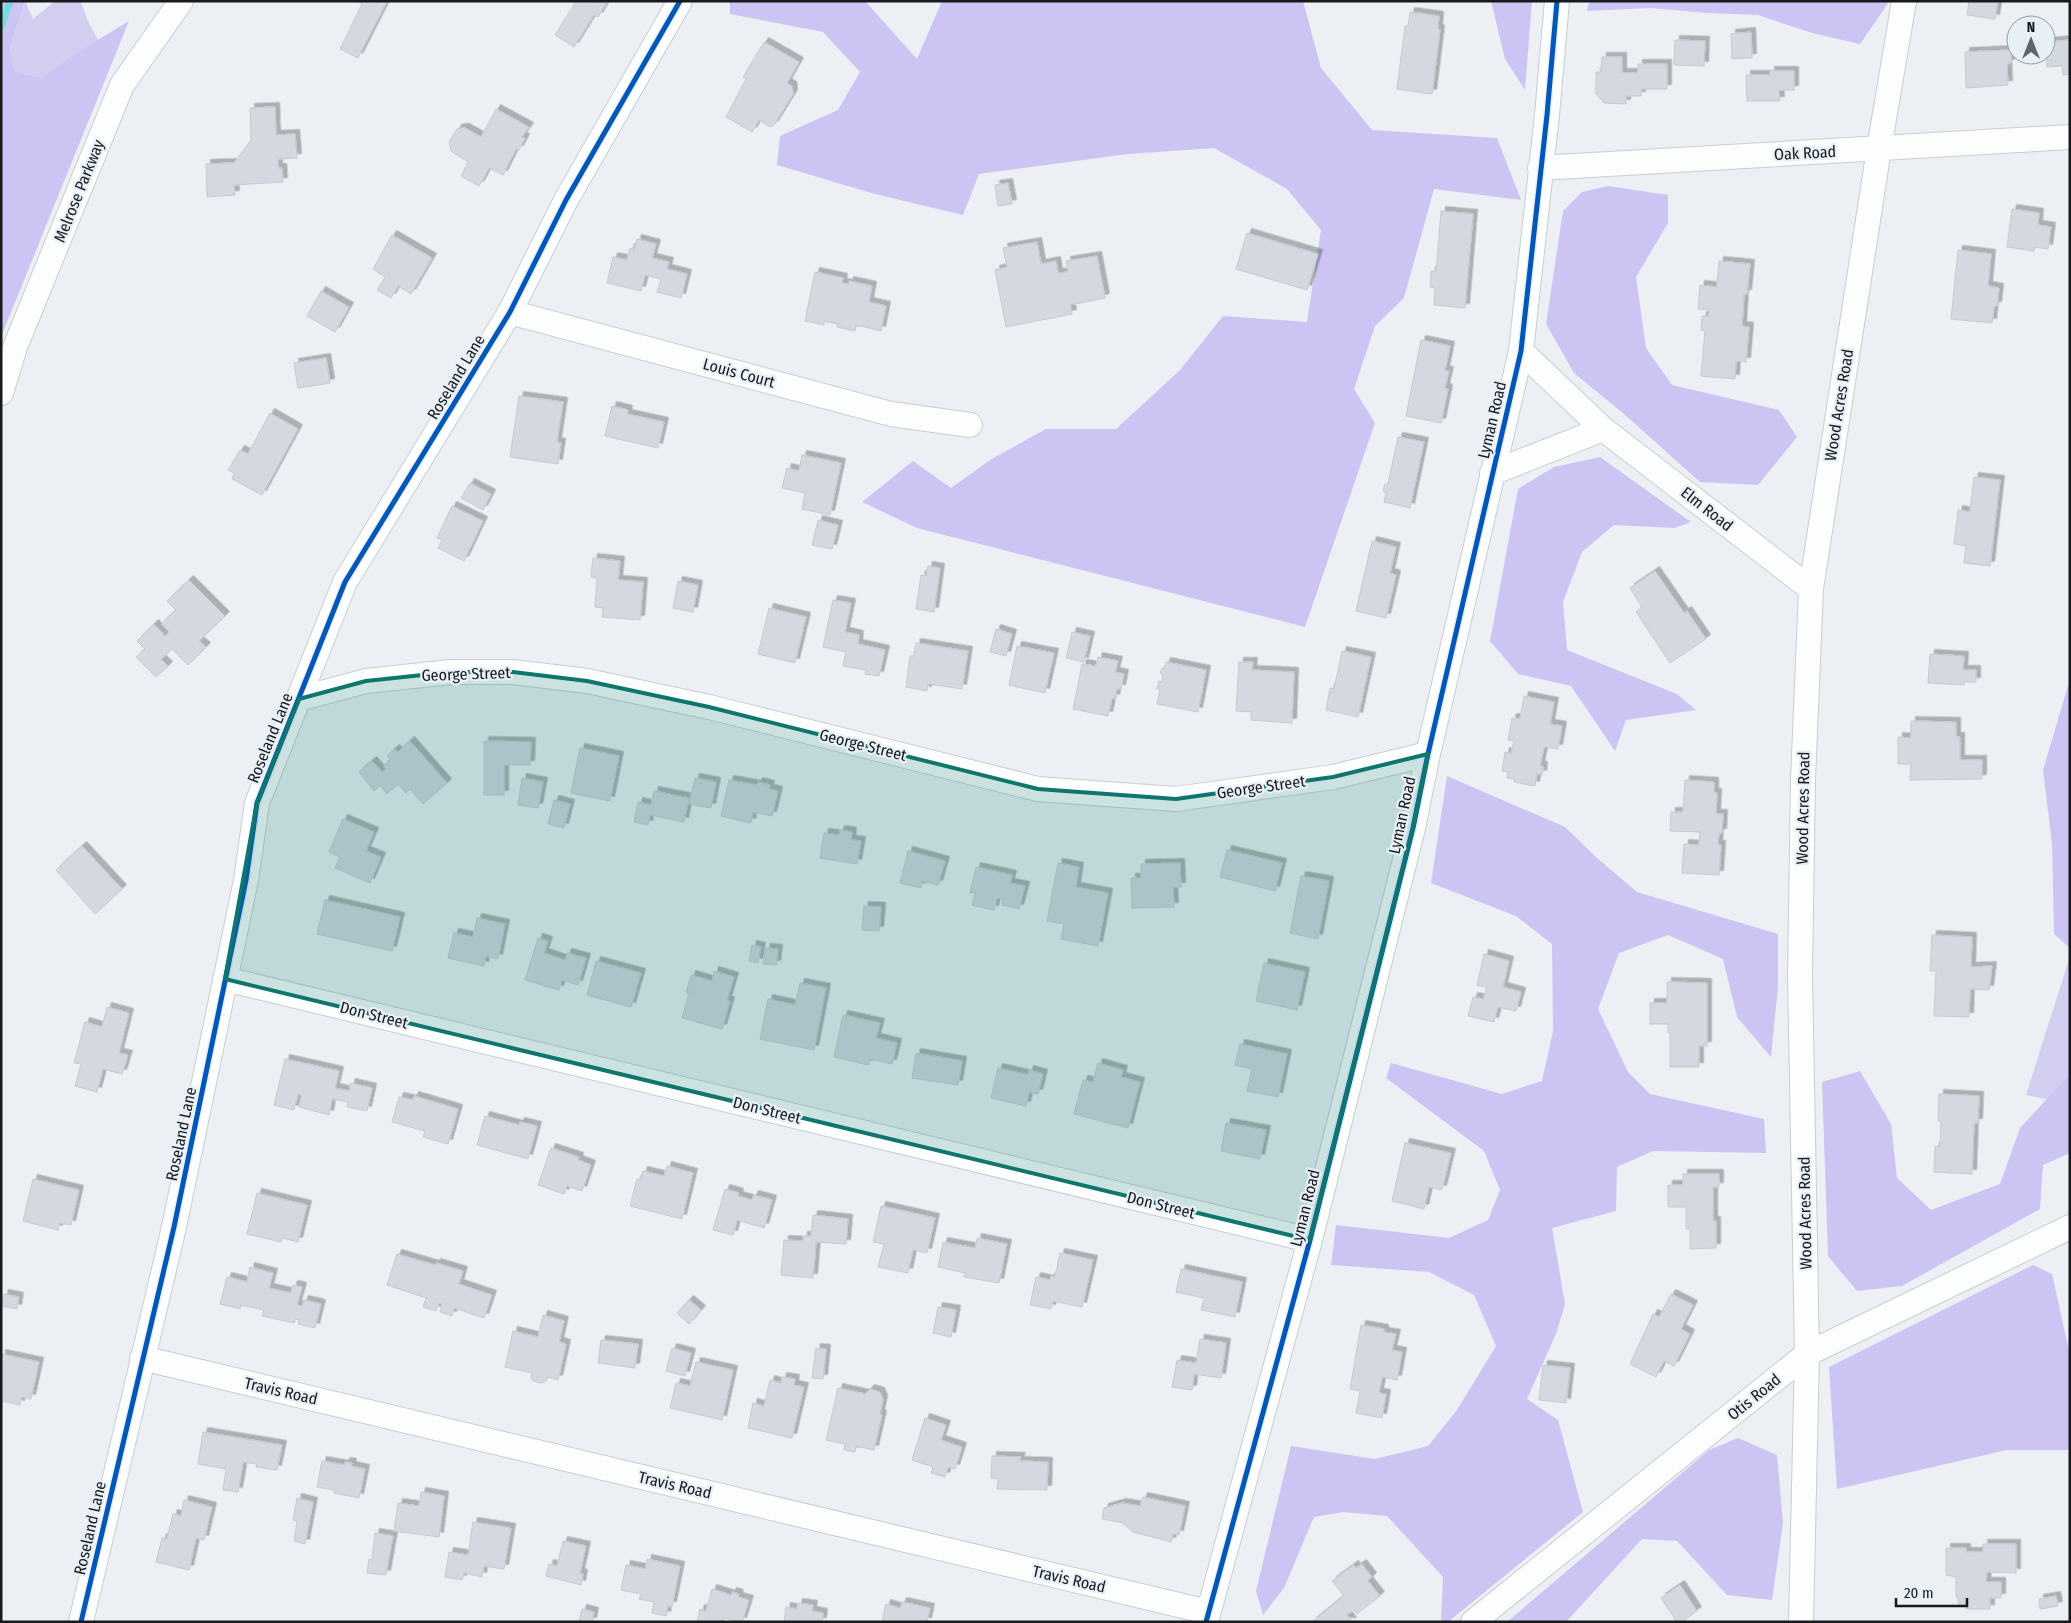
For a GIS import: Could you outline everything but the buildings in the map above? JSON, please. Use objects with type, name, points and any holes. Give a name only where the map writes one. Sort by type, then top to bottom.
[{"type":"street","name":"Melrose Parkway","points":[[1,393],[15,347],[122,85],[181,1]]},
{"type":"street","name":"Roseland Lane","points":[[81,1622],[174,1227],[246,880],[257,803],[345,582],[510,312],[566,200],[680,1]]},
{"type":"street","name":"Lyman Road","points":[[1207,1617],[1310,1240],[1413,828],[1428,754],[1520,351],[1557,1]]},
{"type":"street","name":"Wood Acres Road","points":[[1801,1622],[1807,1354],[1800,975],[1803,780],[1811,589],[1878,149],[1904,1]]},
{"type":"street","name":"Oak Road","points":[[1540,168],[2070,137]]},
{"type":"street","name":"Louis Court","points":[[510,312],[891,414],[970,425]]},
{"type":"street","name":"Elm Road","points":[[1520,351],[1603,429],[1811,589]]},
{"type":"street","points":[[1492,473],[1603,429]]},
{"type":"street","name":"George Street","points":[[299,698],[366,682],[451,672],[513,672],[587,681],[709,707],[1038,790],[1176,799],[1333,777],[1428,754]]},
{"type":"street","name":"Don Street","points":[[225,979],[1310,1240]]},
{"type":"street","name":"Otis Road","points":[[1473,1622],[1807,1354],[2070,1227]]},
{"type":"street","name":"Travis Road","points":[[142,1358],[1207,1617]]},
{"type":"highlighted area","points":[[451,672],[513,672],[587,681],[709,707],[1038,789],[1176,799],[1333,777],[1428,754],[1413,828],[1310,1240],[225,979],[257,803],[299,699],[366,681]]},
{"type":"shaded area","points":[[1,1],[25,1],[10,48],[14,71],[42,78],[71,56],[129,21],[1,337]]},
{"type":"shaded area","points":[[25,1],[33,19],[55,1],[81,2],[98,40],[71,56],[42,78],[14,71],[10,48]]},
{"type":"shaded area","points":[[730,1],[865,1],[917,59],[942,1],[1303,1],[1321,68],[1372,130],[1497,138],[1521,200],[1434,189],[1404,298],[1375,326],[1354,389],[1375,423],[1305,627],[917,528],[862,502],[913,461],[951,488],[990,460],[1046,429],[1116,429],[1180,370],[1223,316],[1307,322],[1321,230],[1287,189],[1214,148],[1128,154],[979,174],[963,215],[875,194],[777,165],[780,136],[838,110],[860,72],[823,32],[730,14]]},
{"type":"shaded area","points":[[1491,1],[1532,1],[1525,90],[1505,59]]},
{"type":"shaded area","points":[[1589,1],[1889,2],[1860,44],[1812,33],[1758,15],[1650,8],[1587,11]]},
{"type":"shaded area","points":[[1608,186],[1668,195],[1668,223],[1636,277],[1646,348],[1672,385],[1779,410],[1797,437],[1758,485],[1700,482],[1624,414],[1574,373],[1546,324],[1563,211],[1582,192]]},
{"type":"shaded area","points":[[1600,457],[1691,522],[1674,528],[1614,525],[1582,552],[1563,602],[1567,650],[1677,694],[1696,710],[1626,720],[1615,751],[1571,686],[1518,674],[1490,641],[1518,489],[1554,467]]},
{"type":"shaded area","points":[[2070,679],[2070,948],[2054,934],[2052,844],[2043,770]]},
{"type":"shaded area","points":[[1447,776],[1565,827],[1597,858],[1637,892],[1778,934],[1778,986],[1771,1057],[1737,1017],[1723,959],[1668,935],[1619,953],[1598,1009],[1628,1072],[1650,1094],[1764,1119],[1766,1153],[1653,1151],[1617,1167],[1616,1211],[1552,1228],[1565,1304],[1556,1334],[1527,1399],[1558,1420],[1583,1512],[1448,1622],[1441,1622],[1443,1577],[1387,1516],[1343,1512],[1314,1517],[1284,1588],[1263,1615],[1256,1591],[1291,1446],[1375,1459],[1428,1446],[1457,1410],[1496,1346],[1474,1295],[1429,1272],[1331,1265],[1336,1225],[1449,1238],[1488,1220],[1500,1190],[1484,1151],[1386,1078],[1391,1063],[1502,1094],[1542,1081],[1553,1031],[1552,944],[1516,916],[1431,883]]},
{"type":"shaded area","points":[[2070,956],[2070,1104],[2026,1095]]},
{"type":"shaded area","points":[[1860,1071],[1891,1124],[1897,1178],[1931,1210],[2000,1184],[2020,1128],[2070,1074],[2070,1153],[2043,1165],[2040,1209],[1902,1286],[1857,1291],[1828,1256],[1822,1082]]},
{"type":"shaded area","points":[[2033,1265],[2052,1274],[2070,1355],[2070,1450],[2007,1450],[1837,1489],[1829,1367]]},
{"type":"shaded area","points":[[1738,1438],[1777,1455],[1783,1523],[1772,1600],[1727,1595],[1677,1541],[1642,1539],[1566,1622],[1507,1622],[1709,1450]]},
{"type":"waterway","points":[[1,27],[10,1]]},
{"type":"cycle path","points":[[81,1622],[174,1227],[246,880],[257,803],[345,582],[510,312],[566,200],[680,1]]},
{"type":"cycle path","points":[[1206,1622],[1310,1240],[1413,828],[1428,754],[1521,351],[1547,115],[1557,1]]}]
